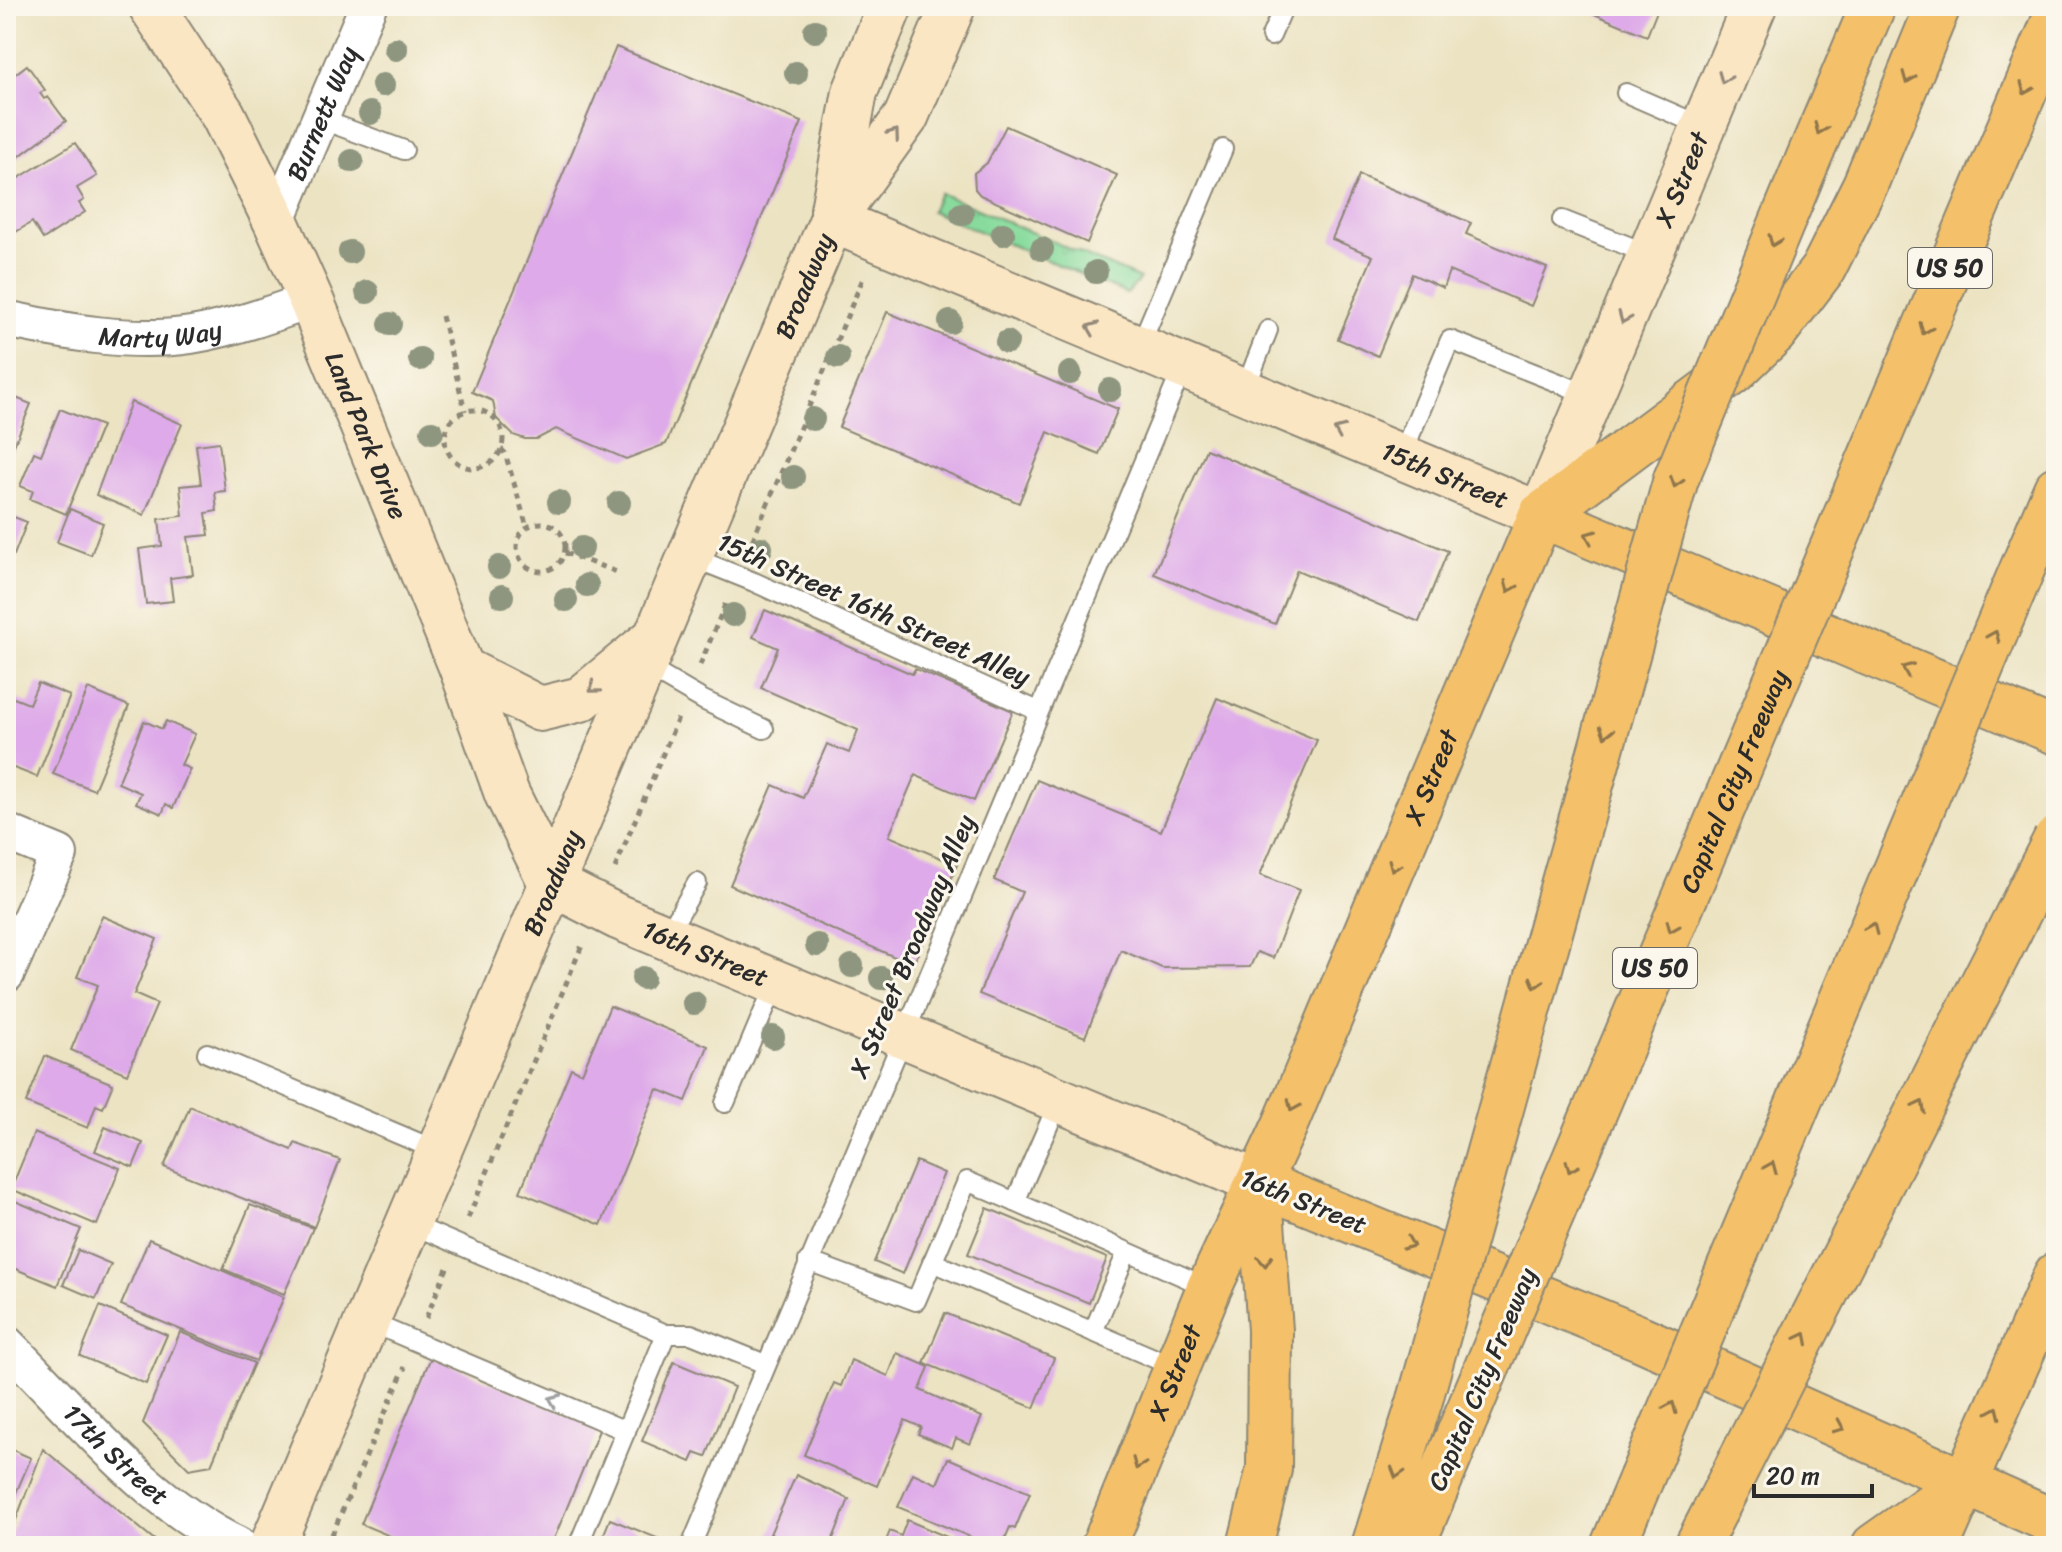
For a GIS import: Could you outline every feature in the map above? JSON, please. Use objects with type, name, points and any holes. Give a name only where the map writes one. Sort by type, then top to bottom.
[{"type":"main road","name":"Land Park Drive","points":[[151,6],[223,115],[276,222],[462,669],[507,794],[551,883]]},
{"type":"main road","name":"Broadway","points":[[832,220],[855,92],[890,6]]},
{"type":"main road","name":"Broadway","points":[[272,1546],[832,220],[906,117],[953,6]]},
{"type":"main road","name":"X Street","points":[[1104,1546],[1209,1288],[1259,1183],[1754,6]]},
{"type":"main road","points":[[1374,1546],[1420,1400],[1676,479],[1873,6]]},
{"type":"main road","points":[[1541,515],[1733,372],[1775,332],[1823,269],[1865,185],[1938,6]]},
{"type":"main road","name":"Capital City Freeway","points":[[1412,1546],[2056,17]]},
{"type":"main road","name":"15th Street","points":[[832,220],[2056,732]]},
{"type":"main road","points":[[1613,1546],[2056,489]]},
{"type":"main road","points":[[462,669],[540,709],[581,699],[649,652]]},
{"type":"main road","points":[[1697,1546],[2056,839]]},
{"type":"main road","name":"16th Street","points":[[551,883],[666,937],[902,1037],[1640,1338],[2056,1523]]},
{"type":"main road","points":[[1250,1546],[1269,1469],[1270,1330],[1259,1183]]},
{"type":"main road","points":[[1937,1546],[2056,1275]]},
{"type":"main road","points":[[1874,1546],[1963,1483]]},
{"type":"street","name":"Burnett Way","points":[[276,222],[368,6]]},
{"type":"street","name":"Marty Way","points":[[6,319],[89,334],[134,337],[190,335],[253,321],[311,300]]},
{"type":"street","points":[[6,832],[59,854],[6,974]]},
{"type":"street","name":"17th Street","points":[[6,1344],[140,1479],[202,1526],[239,1546]]},
{"type":"lane","points":[[1271,36],[1284,6]]},
{"type":"lane","points":[[1626,93],[1704,127]]},
{"type":"lane","points":[[320,119],[404,150]]},
{"type":"lane","points":[[1139,348],[1223,149]]},
{"type":"lane","points":[[1562,220],[1651,255]]},
{"type":"lane","points":[[1244,392],[1268,330]]},
{"type":"lane","points":[[1401,457],[1450,340],[1592,396]]},
{"type":"lane","name":"X Street Broadway Alley","points":[[691,1546],[1183,367]]},
{"type":"lane","name":"15th Street 16th Street Alley","points":[[689,556],[738,575],[1038,711]]},
{"type":"lane","points":[[649,652],[689,692],[764,729]]},
{"type":"lane","points":[[666,937],[697,883]]},
{"type":"lane","points":[[725,1103],[776,982]]},
{"type":"lane","points":[[207,1053],[438,1151]]},
{"type":"lane","points":[[1015,1202],[1059,1101]]},
{"type":"lane","points":[[808,1261],[916,1301],[967,1181],[1209,1288]]},
{"type":"lane","points":[[408,1223],[666,1334],[691,1334],[765,1364]]},
{"type":"lane","points":[[1093,1332],[1127,1252]]},
{"type":"lane","points":[[932,1262],[1177,1368]]},
{"type":"lane","points":[[367,1321],[626,1431]]},
{"type":"lane","points":[[578,1546],[666,1334]]},
{"type":"path","points":[[327,1546],[879,240]]},
{"type":"path","points":[[442,316],[465,411]]},
{"type":"path","points":[[465,411],[483,412],[497,422],[503,440],[501,449],[496,458],[480,467],[460,465],[444,442],[445,431],[456,415],[465,411]]},
{"type":"path","points":[[501,449],[505,453],[527,527]]},
{"type":"path","points":[[543,522],[558,529],[564,536],[565,553],[562,560],[549,570],[534,570],[521,561],[517,547],[521,532],[527,527],[543,522]]},
{"type":"path","points":[[565,553],[617,572]]},
{"type":"green space","points":[[940,193],[1140,279],[1127,294],[931,211]]},
{"type":"building","points":[[1575,6],[1659,6],[1647,36]]},
{"type":"building","points":[[616,47],[802,122],[666,444],[626,459],[556,429],[537,439],[513,435],[496,418],[493,401],[472,392]]},
{"type":"building","points":[[27,65],[45,90],[40,93],[44,99],[48,97],[66,121],[13,161],[11,157],[6,160],[6,81]]},
{"type":"building","points":[[1006,126],[1117,175],[1087,243],[980,195],[975,189],[974,173],[987,163]]},
{"type":"building","points":[[75,143],[97,176],[77,188],[84,200],[79,203],[85,212],[43,239],[32,222],[6,238],[6,186]]},
{"type":"building","points":[[1359,175],[1471,223],[1466,234],[1547,268],[1531,306],[1449,271],[1443,288],[1412,274],[1378,356],[1338,339],[1373,256],[1332,239]]},
{"type":"building","points":[[887,312],[1118,409],[1099,454],[1048,432],[1019,503],[839,427]]},
{"type":"building","points":[[6,394],[31,404],[6,465]]},
{"type":"building","points":[[131,402],[182,424],[144,515],[96,495]]},
{"type":"building","points":[[60,409],[102,426],[66,514],[30,499],[33,491],[20,486],[34,452],[41,455]]},
{"type":"building","points":[[219,442],[225,491],[215,492],[217,511],[206,513],[209,535],[188,537],[193,575],[170,578],[173,601],[146,604],[139,549],[162,546],[159,519],[183,516],[180,486],[201,484],[196,445]]},
{"type":"building","points":[[1206,449],[1448,551],[1419,622],[1297,570],[1275,624],[1154,574]]},
{"type":"building","points":[[70,509],[103,523],[91,555],[57,542]]},
{"type":"building","points":[[6,514],[27,522],[14,555],[6,552]]},
{"type":"building","points":[[765,610],[912,674],[915,669],[1013,711],[974,801],[915,775],[889,836],[957,865],[913,965],[730,885],[773,785],[803,798],[827,744],[849,753],[858,730],[761,688],[778,648],[753,637]]},
{"type":"building","points":[[38,683],[70,696],[37,777],[6,765],[6,695],[29,704]]},
{"type":"building","points":[[88,689],[129,706],[94,790],[53,774]]},
{"type":"building","points":[[1217,698],[1317,740],[1260,875],[1299,890],[1273,958],[1257,952],[1250,967],[1162,968],[1121,950],[1085,1037],[979,994],[1022,892],[994,880],[1037,780],[1161,831]]},
{"type":"building","points":[[144,721],[162,729],[166,721],[195,734],[181,765],[190,769],[173,808],[166,804],[162,814],[136,803],[141,793],[118,783]]},
{"type":"building","points":[[102,916],[157,939],[134,994],[157,1004],[127,1074],[71,1050],[98,985],[77,977]]},
{"type":"building","points":[[610,1006],[708,1046],[686,1101],[657,1089],[601,1225],[520,1192],[571,1068],[582,1073]]},
{"type":"building","points":[[45,1056],[113,1084],[103,1108],[96,1105],[88,1128],[26,1103]]},
{"type":"building","points":[[190,1106],[292,1150],[295,1143],[340,1160],[314,1227],[164,1167]]},
{"type":"building","points":[[105,1127],[143,1143],[133,1167],[95,1151]]},
{"type":"building","points":[[34,1133],[120,1168],[97,1225],[11,1189]]},
{"type":"building","points":[[916,1161],[944,1173],[903,1274],[874,1262]]},
{"type":"building","points":[[6,1197],[81,1229],[57,1286],[6,1265]]},
{"type":"building","points":[[250,1205],[313,1228],[284,1294],[223,1269]]},
{"type":"building","points":[[987,1208],[1107,1258],[1089,1303],[968,1254]]},
{"type":"building","points":[[149,1239],[284,1297],[256,1361],[121,1305]]},
{"type":"building","points":[[78,1250],[111,1264],[96,1299],[63,1285]]},
{"type":"building","points":[[100,1306],[167,1335],[146,1384],[80,1356]]},
{"type":"building","points":[[945,1313],[1054,1358],[1034,1408],[924,1363]]},
{"type":"building","points":[[180,1332],[254,1363],[211,1465],[189,1469],[143,1423]]},
{"type":"building","points":[[897,1353],[929,1367],[920,1390],[982,1417],[970,1444],[956,1438],[952,1448],[918,1434],[921,1427],[905,1420],[877,1486],[804,1455],[834,1383],[841,1386],[851,1360],[888,1376]]},
{"type":"building","points":[[431,1357],[600,1428],[551,1546],[414,1546],[361,1524]]},
{"type":"building","points":[[674,1362],[734,1387],[706,1457],[695,1453],[691,1462],[642,1441]]},
{"type":"building","points":[[6,1447],[31,1458],[13,1500],[6,1497]]},
{"type":"building","points":[[43,1449],[162,1546],[6,1546]]},
{"type":"building","points":[[948,1458],[1030,1493],[1015,1529],[1010,1527],[1002,1546],[992,1546],[898,1507],[913,1473],[937,1484]]},
{"type":"building","points":[[796,1475],[849,1499],[830,1546],[798,1546],[770,1534]]},
{"type":"building","points":[[610,1519],[667,1542],[666,1546],[599,1546]]},
{"type":"building","points":[[907,1520],[968,1546],[884,1546],[890,1531],[901,1536]]}]
